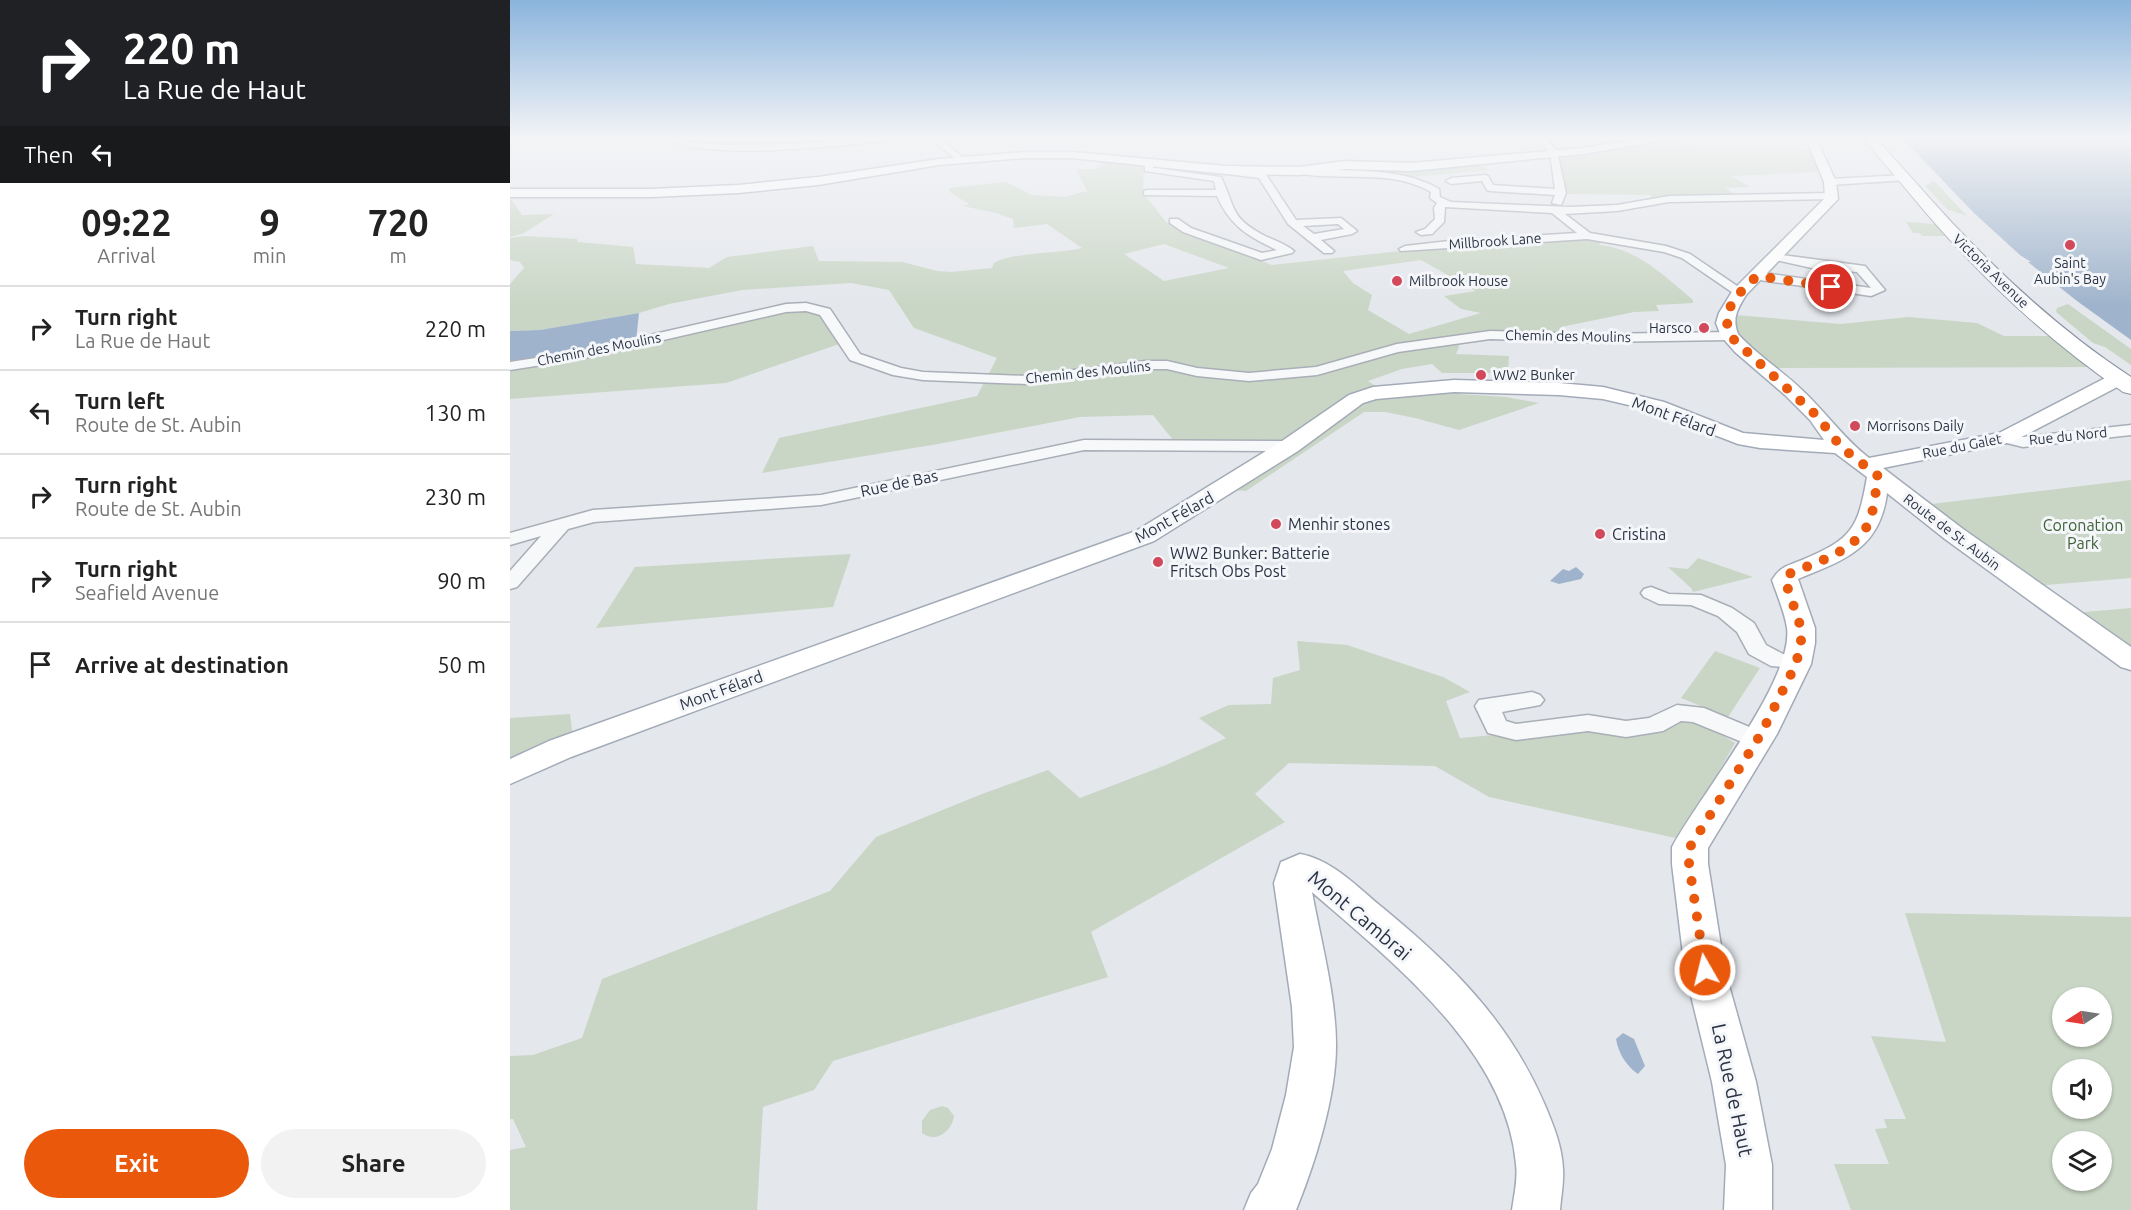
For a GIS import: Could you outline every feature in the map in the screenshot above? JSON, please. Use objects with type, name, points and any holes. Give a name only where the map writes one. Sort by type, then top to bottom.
[{"type":"highway","name":"Victoria Avenue","points":[[1917,192],[1954,237],[2058,334],[2127,380]]},
{"type":"highway","name":"Victoria Avenue","points":[[1925,192],[1966,240],[2061,326],[2127,380]]},
{"type":"main road","points":[[510,193],[678,192]]},
{"type":"main road","points":[[1730,336],[1725,323],[1727,313],[1739,293],[1814,214],[1830,201],[1831,192]]},
{"type":"main road","name":"Route de St. Aubin","points":[[1730,336],[1817,416],[1841,447],[1996,565],[2131,661]]},
{"type":"main road","name":"Rue du Galet","points":[[1871,470],[2005,438],[2127,380]]},
{"type":"main road","name":"Mont Félard","points":[[510,772],[560,749],[1145,536],[1290,446],[1356,399],[1373,393],[1454,386],[1559,389],[1603,393],[1656,406],[1738,438],[1760,442],[1841,447]]},
{"type":"main road","name":"La Rue de Haut","points":[[1748,1210],[1749,1165],[1734,1082],[1705,970],[1689,864],[1690,847],[1757,740],[1797,661],[1801,628],[1785,580],[1789,574],[1844,550],[1859,537],[1873,512],[1871,470]]},
{"type":"main road","name":"Mont Cambrai","points":[[1268,1210],[1276,1200],[1295,1149],[1308,1095],[1315,1047],[1312,1007],[1292,883],[1294,872],[1304,868],[1311,870],[1428,971],[1465,1009],[1497,1053],[1521,1098],[1534,1138],[1540,1168],[1536,1210]]},
{"type":"street","points":[[1149,192],[1155,201]]},
{"type":"street","points":[[1174,220],[1187,230],[1261,257],[1288,251],[1241,228],[1231,216],[1221,193],[1211,192]]},
{"type":"street","points":[[1273,192],[1293,223],[1328,251]]},
{"type":"street","points":[[1436,192],[1435,198],[1442,203],[1498,205],[1555,211],[1612,209],[1669,199],[1775,192]]},
{"type":"street","points":[[1492,192],[1498,205]]},
{"type":"street","points":[[1498,205],[1526,192]]},
{"type":"street","points":[[1517,200],[1527,201],[1530,192]]},
{"type":"street","points":[[1555,211],[1560,192]]},
{"type":"street","points":[[1460,197],[1498,205],[1519,217],[1541,222]]},
{"type":"street","points":[[1421,232],[1428,231],[1440,220],[1442,211],[1439,208],[1442,203]]},
{"type":"street","points":[[1555,211],[1587,236]]},
{"type":"street","points":[[1293,223],[1341,221],[1352,231],[1312,238]]},
{"type":"street","name":"Millbrook Lane","points":[[1405,249],[1449,244],[1587,236],[1666,249],[1686,256],[1739,293]]},
{"type":"street","points":[[1757,276],[1871,292],[1878,290],[1861,269],[1855,267],[1812,264],[1774,257]]},
{"type":"street","name":"Chemin des Moulins","points":[[510,366],[580,354],[786,308],[806,307],[825,312],[855,357],[887,368],[923,376],[1026,380],[1146,364],[1249,377],[1317,371],[1396,348],[1479,336],[1520,334],[1594,338],[1730,336]]},
{"type":"street","name":"Rue du Nord","points":[[2005,438],[2023,442],[2131,429]]},
{"type":"street","name":"Rue de Bas","points":[[510,539],[593,516],[821,500],[1084,445],[1290,446]]},
{"type":"street","points":[[510,582],[563,523]]},
{"type":"street","points":[[1651,593],[1666,600],[1694,599],[1725,612],[1746,628],[1757,649],[1779,661],[1797,661]]},
{"type":"street","points":[[1532,700],[1487,706],[1497,727],[1516,732],[1588,723],[1626,729],[1654,725],[1677,713],[1696,714],[1757,740]]},
{"type":"green space","points":[[951,192],[1027,192],[1032,195],[1065,197],[1082,192],[1143,192],[1166,222],[1272,265],[1483,242],[1585,237],[1603,239],[1599,245],[1626,252],[1650,265],[1693,300],[1693,303],[1656,305],[1659,311],[1634,312],[1561,327],[1569,336],[1506,334],[1458,341],[1459,347],[1456,354],[1509,356],[1508,373],[1442,373],[1432,364],[1402,369],[1368,381],[1380,389],[1506,397],[1539,403],[1459,430],[1385,412],[1364,412],[1246,491],[1232,490],[1287,452],[1181,450],[1153,415],[1080,417],[938,444],[762,473],[779,438],[977,396],[997,358],[914,328],[889,290],[851,283],[742,290],[669,304],[639,313],[540,330],[510,331],[510,284],[524,268],[520,262],[510,260],[510,238],[525,236],[577,239],[578,242],[633,247],[636,264],[709,268],[727,257],[813,246],[819,261],[902,262],[937,271],[951,272],[992,268],[994,263],[1012,257],[1082,248],[1047,224],[1014,228],[1013,219],[963,206],[969,204]],"holes":[[[1164,244],[1229,268],[1164,281],[1124,254]],[[1421,260],[1476,291],[1444,296],[1461,309],[1481,313],[1409,334],[1368,310],[1372,295],[1353,283],[1343,271]]]},
{"type":"green space","points":[[1731,192],[1738,197],[1651,199],[1651,195],[1564,194]]},
{"type":"green space","points":[[1931,192],[1945,192],[1967,216],[1947,209]]},
{"type":"green space","points":[[510,198],[522,215],[554,214],[524,233],[510,237]]},
{"type":"green space","points":[[1906,222],[1936,224],[1948,236],[1923,236],[1913,233]]},
{"type":"green space","points":[[2068,304],[2131,349],[2131,365],[2105,347],[2093,343],[2056,312],[2057,308]]},
{"type":"green space","points":[[786,308],[825,312],[845,342],[726,383],[510,399],[510,366]]},
{"type":"green space","points":[[1735,315],[1841,324],[1908,317],[1977,323],[2004,336],[2050,336],[2091,367],[1771,368],[1731,327]]},
{"type":"green space","name":"Coronation Park","points":[[2131,480],[2131,578],[2034,586],[1923,505]]},
{"type":"green space","points":[[851,554],[833,607],[596,628],[635,567]]},
{"type":"green space","points":[[1698,558],[1753,577],[1693,592],[1668,567],[1688,569]]},
{"type":"green space","points":[[2131,608],[2131,656],[2073,613]]},
{"type":"green space","points":[[1297,641],[1347,645],[1443,677],[1470,692],[1446,701],[1460,738],[1694,718],[1735,743],[1680,839],[1489,797],[1435,766],[1289,763],[1255,794],[1285,822],[1091,932],[1108,977],[833,1061],[814,1090],[763,1107],[757,1210],[510,1210],[510,1150],[526,1147],[513,1119],[510,1119],[510,1056],[533,1055],[582,1038],[602,979],[830,891],[876,837],[982,794],[1048,770],[1080,798],[1166,765],[1226,738],[1199,718],[1229,705],[1271,704],[1273,678],[1300,670]]},
{"type":"green space","points":[[1715,651],[1760,668],[1728,717],[1681,698]]},
{"type":"green space","points":[[570,714],[573,738],[510,766],[510,718]]},
{"type":"green space","points":[[1905,913],[2131,917],[2131,1210],[1851,1210],[1834,1164],[1889,1164],[1875,1129],[1887,1128],[1884,1119],[1906,1119],[1871,1036],[1946,1042]]},
{"type":"green space","points":[[942,1106],[948,1108],[954,1116],[950,1127],[938,1136],[927,1136],[922,1133],[922,1121],[930,1110]]},
{"type":"water","name":"Saint Aubin's Bay","points":[[1954,192],[2131,192],[2131,340],[2028,262],[2031,262],[2020,255]]},
{"type":"water","points":[[639,313],[636,341],[510,366],[510,331],[540,330]]},
{"type":"water","points":[[1576,567],[1584,574],[1581,579],[1559,584],[1550,581],[1563,569],[1569,571]]},
{"type":"water","points":[[1623,1033],[1634,1039],[1645,1066],[1638,1074],[1626,1063],[1619,1049],[1616,1039]]},
{"type":"place","name":"Saint Aubin's Bay","points":[[2070,245]]},
{"type":"place","name":"Milbrook House","points":[[1397,281]]},
{"type":"place","name":"Harsco","points":[[1704,328]]},
{"type":"place","name":"WW2 Bunker","points":[[1481,375]]},
{"type":"place","name":"Morrisons Daily","points":[[1855,426]]},
{"type":"place","name":"Menhir stones","points":[[1276,524]]},
{"type":"place","name":"Cristina","points":[[1600,534]]},
{"type":"place","name":"WW2 Bunker: Batterie Fritsch Obs Post","points":[[1158,562]]},
{"type":"route","points":[[1705,970],[1689,864],[1690,847],[1761,734],[1796,664],[1801,643],[1801,628],[1785,580],[1789,574],[1844,550],[1859,537],[1868,525],[1873,512],[1878,476],[1841,447],[1817,416],[1777,376],[1730,336],[1725,323],[1727,313],[1739,293],[1757,276],[1831,287]]}]
